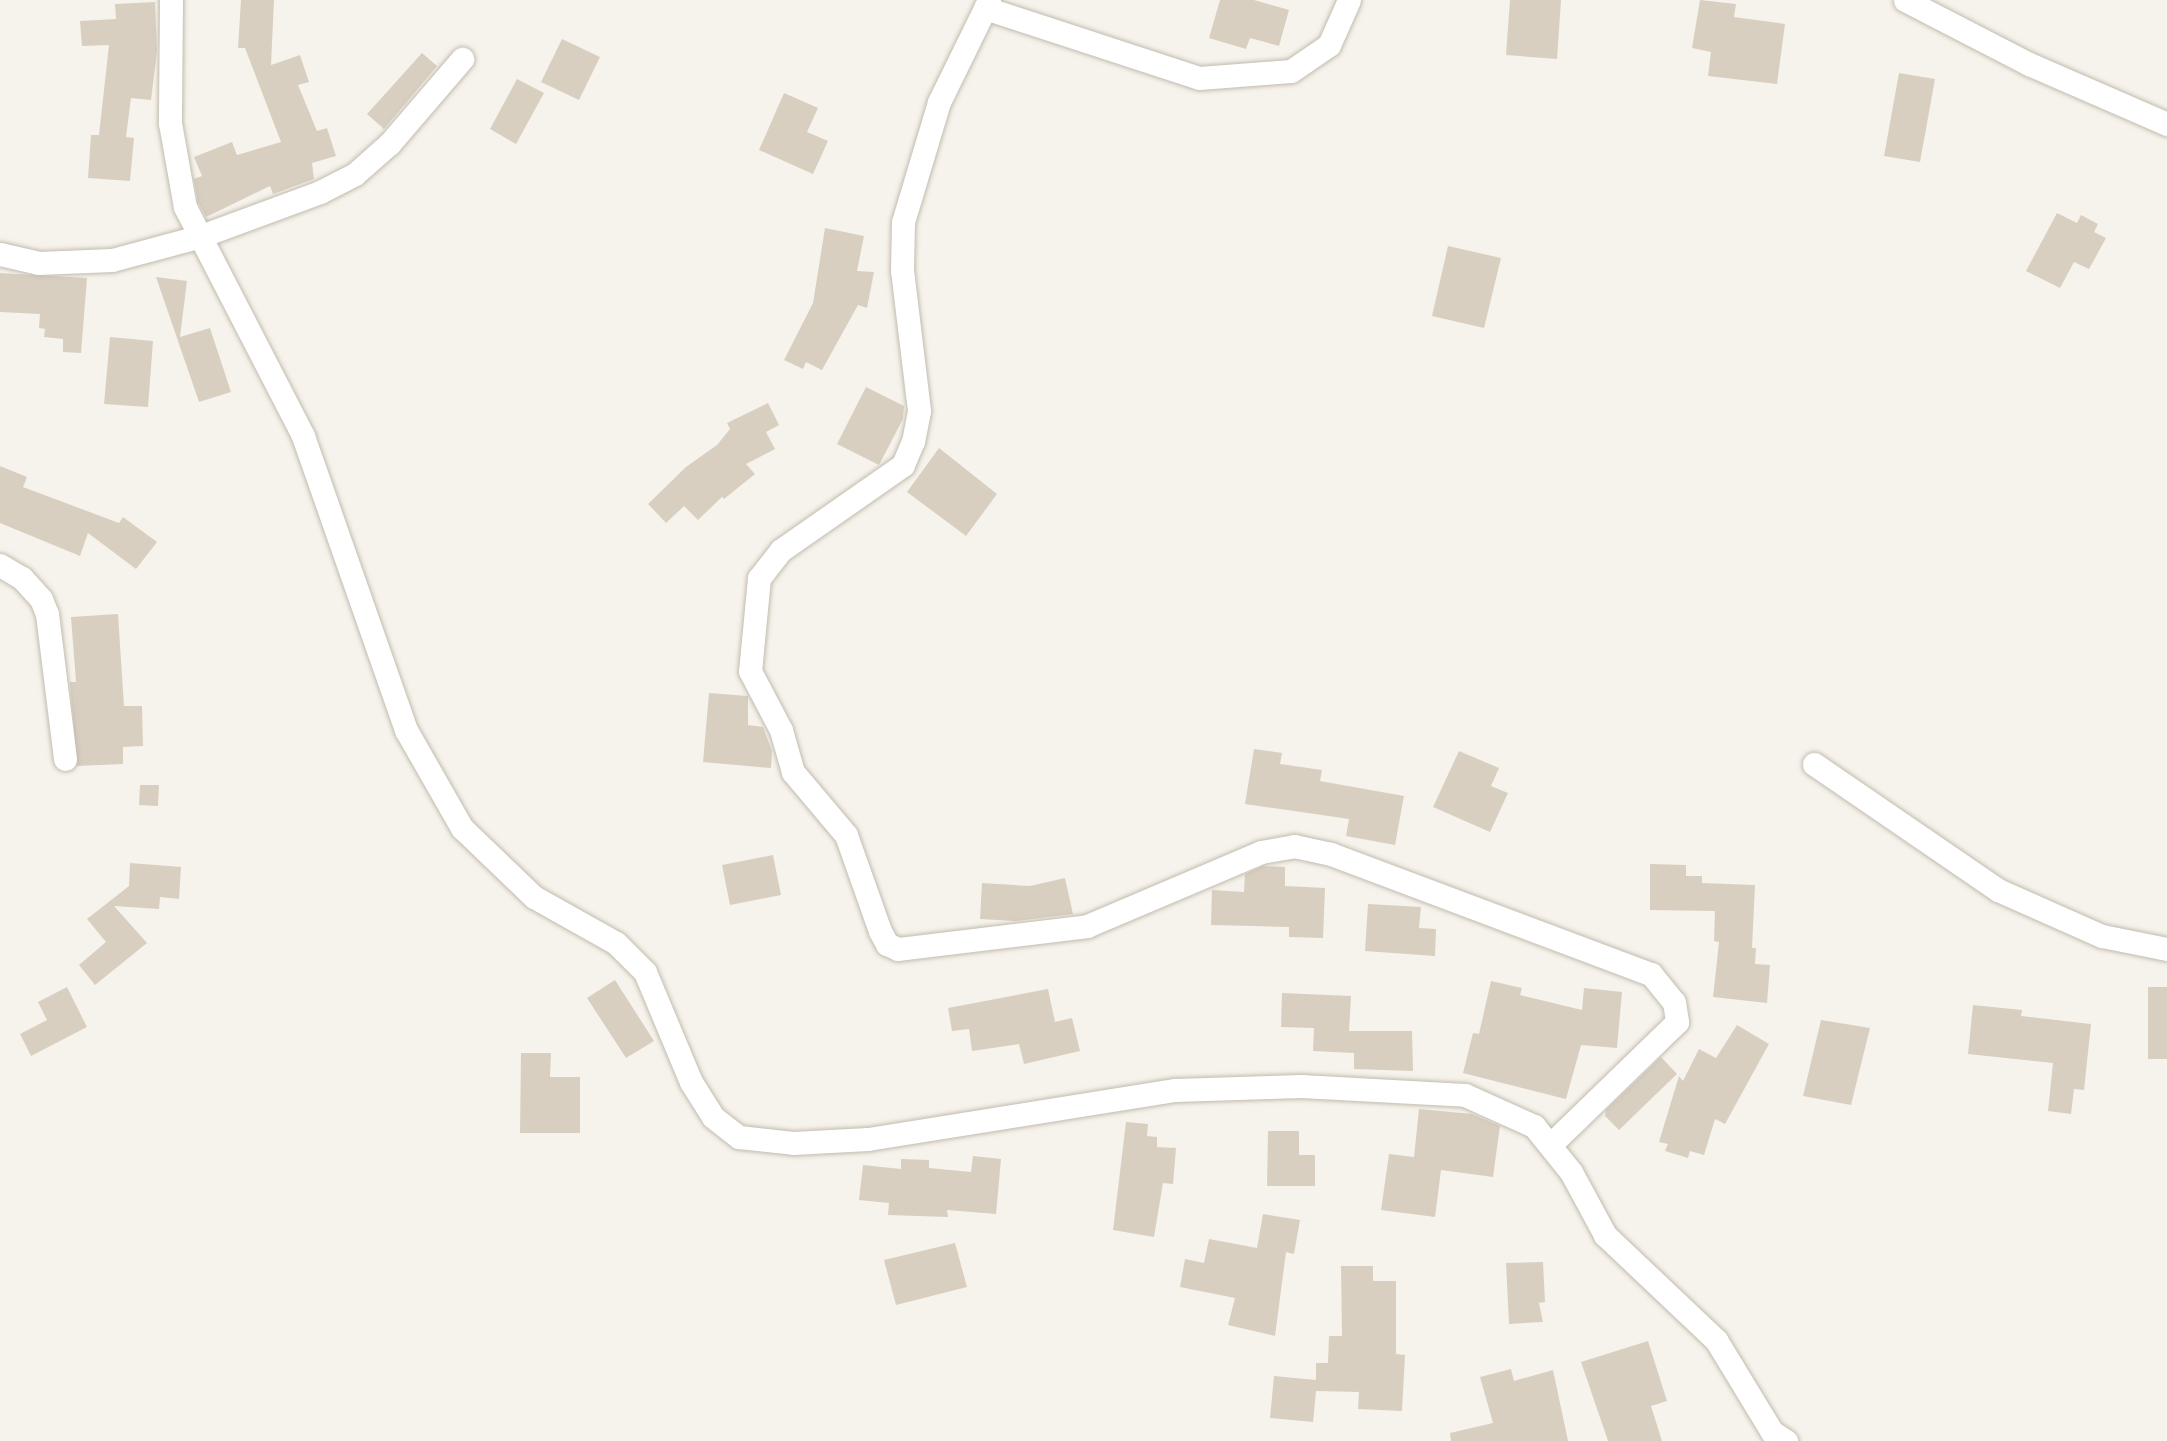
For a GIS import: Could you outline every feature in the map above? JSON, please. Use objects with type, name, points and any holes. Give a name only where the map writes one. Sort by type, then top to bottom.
[{"type":"street","points":[[171,0],[170,123],[185,207],[303,436],[406,730],[462,828],[534,897],[616,943],[645,972],[691,1082],[713,1117],[739,1137],[793,1143],[868,1139],[1175,1090],[1301,1086],[1465,1096],[1534,1126],[1551,1144],[1605,1235],[1716,1340],[1772,1432],[1786,1441]]},
{"type":"street","points":[[1349,0],[1329,45],[1291,71],[1199,78],[987,4],[939,102],[903,222],[902,270],[919,411],[913,441],[902,465],[781,550],[759,578],[750,671],[781,730],[793,772],[846,835],[880,931],[887,944],[898,949],[1087,926],[1261,852],[1294,846],[1331,854],[1651,974],[1674,1002],[1677,1022],[1551,1144]]},
{"type":"street","points":[[1905,0],[2029,64],[2167,124]]},
{"type":"street","points":[[0,254],[38,263],[112,260],[201,236],[320,192],[355,174],[390,143],[462,60]]},
{"type":"street","points":[[0,565],[22,578],[41,599],[47,614],[65,759]]},
{"type":"street","points":[[1814,764],[1998,890],[2102,936],[2167,949]]},
{"type":"building","points":[[241,0],[274,0],[271,65],[300,55],[309,82],[298,85],[317,131],[327,128],[336,156],[312,163],[314,179],[273,194],[270,186],[206,217],[198,202],[194,179],[202,176],[194,157],[232,142],[237,155],[281,142],[245,48],[238,48]]},
{"type":"building","points":[[1220,0],[1254,0],[1289,10],[1279,46],[1250,38],[1246,49],[1209,38]]},
{"type":"building","points":[[1510,0],[1561,0],[1557,59],[1506,55]]},
{"type":"building","points":[[1700,0],[1736,4],[1734,17],[1785,24],[1777,84],[1708,76],[1711,52],[1692,48]]},
{"type":"building","points":[[155,2],[157,51],[151,100],[131,98],[126,137],[134,138],[130,181],[88,178],[91,135],[99,135],[109,45],[82,46],[80,21],[116,19],[115,4]]},
{"type":"building","points":[[562,39],[600,57],[579,100],[541,82]]},
{"type":"building","points":[[422,53],[437,66],[384,129],[367,114]]},
{"type":"building","points":[[1899,73],[1935,79],[1920,162],[1884,156]]},
{"type":"building","points":[[517,79],[544,93],[516,144],[490,129]]},
{"type":"building","points":[[784,93],[818,108],[807,132],[828,141],[813,174],[759,150]]},
{"type":"building","points":[[2057,213],[2077,223],[2081,215],[2098,224],[2094,232],[2106,238],[2089,269],[2074,262],[2060,288],[2026,271]]},
{"type":"building","points":[[825,228],[864,236],[857,271],[874,272],[867,308],[858,305],[822,370],[806,362],[803,369],[784,360],[813,303]]},
{"type":"building","points":[[1448,246],[1501,258],[1484,328],[1432,316]]},
{"type":"building","points":[[0,273],[87,278],[81,353],[63,352],[63,339],[44,337],[45,329],[39,328],[40,314],[0,312]]},
{"type":"building","points":[[156,277],[187,281],[180,337],[210,328],[231,392],[199,402]]},
{"type":"building","points":[[110,337],[153,341],[148,407],[104,404]]},
{"type":"building","points":[[866,387],[904,406],[903,419],[879,465],[837,444]]},
{"type":"building","points":[[768,403],[779,425],[766,432],[775,449],[746,464],[755,474],[724,499],[722,497],[698,520],[684,506],[666,523],[648,504],[686,467],[717,445],[730,429],[727,423]]},
{"type":"building","points":[[939,448],[997,494],[966,536],[907,492]]},
{"type":"building","points":[[0,466],[27,477],[23,487],[119,523],[123,517],[157,542],[136,569],[88,533],[80,556],[0,523]]},
{"type":"building","points":[[118,614],[124,706],[142,706],[143,746],[123,747],[123,764],[77,766],[70,682],[76,682],[71,617]]},
{"type":"building","points":[[709,693],[748,696],[748,725],[763,727],[772,751],[771,768],[703,762]]},
{"type":"building","points":[[1254,749],[1282,753],[1280,764],[1322,770],[1320,781],[1404,796],[1395,845],[1346,836],[1349,819],[1245,804]]},
{"type":"building","points":[[1459,751],[1499,768],[1491,786],[1508,793],[1490,832],[1433,807]]},
{"type":"building","points":[[140,785],[159,785],[158,806],[139,805]]},
{"type":"building","points":[[773,855],[781,895],[730,905],[722,865]]},
{"type":"building","points":[[130,863],[181,867],[179,899],[160,897],[159,909],[114,906],[147,943],[95,985],[79,965],[106,942],[87,919],[129,886]]},
{"type":"building","points":[[1650,864],[1686,865],[1686,876],[1702,876],[1702,883],[1755,885],[1752,948],[1756,948],[1755,964],[1770,965],[1767,1003],[1713,997],[1719,942],[1714,941],[1715,911],[1650,910]]},
{"type":"building","points":[[1263,866],[1285,867],[1285,886],[1325,888],[1323,938],[1289,937],[1289,927],[1211,925],[1212,890],[1244,892],[1245,874]]},
{"type":"building","points":[[1065,878],[1073,914],[1015,921],[980,919],[982,883],[1030,886]]},
{"type":"building","points":[[1368,904],[1421,907],[1419,928],[1436,929],[1435,956],[1365,951]]},
{"type":"building","points":[[615,980],[654,1041],[626,1058],[587,998]]},
{"type":"building","points":[[1491,981],[1522,988],[1520,995],[1582,1010],[1584,988],[1622,992],[1617,1048],[1581,1045],[1566,1099],[1463,1073],[1473,1033],[1479,1034]]},
{"type":"building","points":[[67,987],[87,1027],[31,1056],[20,1034],[47,1020],[38,1002]]},
{"type":"building","points":[[2148,987],[2167,987],[2167,1059],[2148,1059]]},
{"type":"building","points":[[1048,989],[1055,1022],[1072,1018],[1080,1051],[1024,1064],[1019,1044],[972,1051],[969,1029],[952,1031],[948,1008]]},
{"type":"building","points":[[1282,993],[1351,996],[1349,1031],[1412,1031],[1413,1071],[1354,1069],[1354,1053],[1313,1051],[1314,1028],[1281,1027]]},
{"type":"building","points":[[1973,1005],[2022,1010],[2021,1016],[2091,1024],[2084,1090],[2074,1089],[2071,1114],[2048,1111],[2053,1063],[1968,1054]]},
{"type":"building","points":[[1821,1020],[1870,1028],[1851,1105],[1803,1096]]},
{"type":"building","points":[[1737,1025],[1769,1044],[1725,1124],[1715,1119],[1704,1155],[1690,1151],[1688,1158],[1665,1151],[1668,1144],[1659,1142],[1679,1076],[1683,1081],[1699,1049],[1716,1058]]},
{"type":"building","points":[[521,1053],[551,1053],[550,1077],[580,1077],[580,1133],[520,1133]]},
{"type":"building","points":[[1661,1057],[1677,1074],[1619,1130],[1605,1116],[1606,1110]]},
{"type":"building","points":[[1419,1109],[1472,1114],[1500,1126],[1493,1177],[1441,1170],[1435,1217],[1381,1210],[1389,1154],[1414,1157]]},
{"type":"building","points":[[1126,1122],[1148,1124],[1147,1136],[1157,1137],[1157,1147],[1176,1148],[1173,1184],[1163,1183],[1154,1237],[1113,1230]]},
{"type":"building","points":[[1268,1131],[1299,1131],[1299,1155],[1315,1155],[1315,1186],[1267,1186]]},
{"type":"building","points":[[973,1156],[1001,1159],[996,1214],[947,1210],[948,1217],[888,1215],[889,1203],[859,1200],[863,1165],[901,1169],[901,1159],[929,1160],[929,1168],[971,1172]]},
{"type":"building","points":[[1263,1214],[1300,1220],[1294,1254],[1286,1252],[1275,1336],[1228,1325],[1235,1298],[1180,1287],[1185,1259],[1204,1263],[1209,1239],[1257,1248]]},
{"type":"building","points":[[955,1243],[967,1287],[896,1305],[884,1260]]},
{"type":"building","points":[[1543,1262],[1545,1302],[1539,1303],[1543,1322],[1509,1324],[1506,1263]]},
{"type":"building","points":[[1341,1266],[1373,1266],[1373,1281],[1396,1281],[1396,1354],[1405,1355],[1402,1411],[1358,1409],[1359,1392],[1316,1391],[1313,1422],[1270,1418],[1274,1376],[1316,1380],[1316,1363],[1328,1363],[1329,1336],[1342,1336]]},
{"type":"building","points":[[1648,1341],[1667,1401],[1651,1406],[1662,1441],[1608,1441],[1581,1362]]},
{"type":"building","points":[[1511,1369],[1514,1381],[1553,1370],[1568,1441],[1451,1441],[1450,1433],[1493,1423],[1480,1377]]}]
